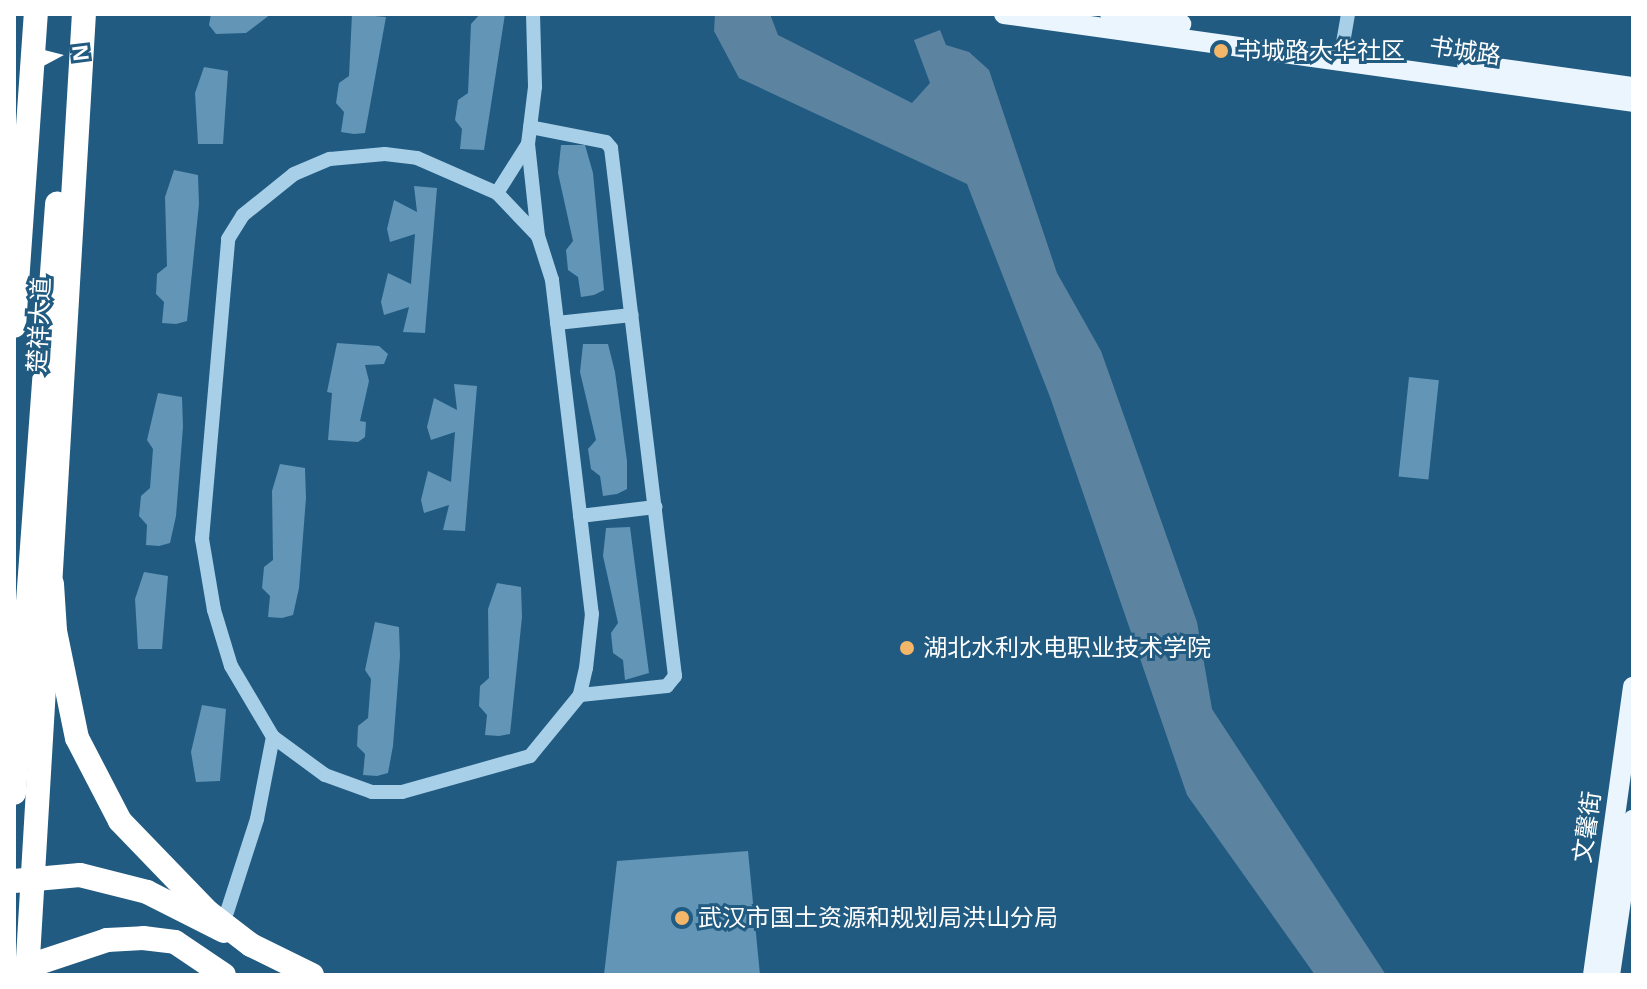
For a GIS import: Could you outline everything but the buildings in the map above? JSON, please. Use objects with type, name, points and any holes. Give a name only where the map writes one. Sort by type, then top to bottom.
[{"type":"highway","points":[[14,135],[21,14]]},
{"type":"highway","points":[[14,326],[36,14]]},
{"type":"highway","points":[[14,793],[69,14]]},
{"type":"highway","name":"楚祥大道","points":[[27,975],[84,14]]},
{"type":"highway","points":[[50,311],[55,631],[77,738],[120,821],[147,854],[251,945]]},
{"type":"highway","points":[[14,881],[45,874],[111,879],[312,975]]},
{"type":"highway","points":[[14,971],[107,940],[143,938],[175,942],[224,975]]},
{"type":"main road","name":"书城路","points":[[1004,14],[1633,87]]},
{"type":"main road","name":"书城路","points":[[1110,14],[1633,102]]},
{"type":"main road","name":"文馨街","points":[[1593,975],[1633,687]]},
{"type":"main road","name":"文馨街","points":[[1610,975],[1633,820]]},
{"type":"street","points":[[533,14],[528,144],[538,236],[557,323],[592,614],[580,695],[530,756],[402,792],[372,792],[325,775],[273,737],[231,666],[202,539],[228,239],[271,189],[330,159],[417,158],[497,193],[538,236]]},
{"type":"street","points":[[1341,53],[1348,14]]},
{"type":"street","points":[[530,127],[611,148],[675,676],[667,686],[580,695]]},
{"type":"street","points":[[497,193],[528,144]]},
{"type":"street","points":[[557,323],[632,315]]},
{"type":"street","points":[[580,516],[655,507]]},
{"type":"street","points":[[227,912],[257,819],[273,737]]},
{"type":"water","points":[[715,14],[770,14],[778,35],[912,103],[930,83],[914,40],[940,30],[946,45],[969,52],[989,70],[1057,273],[1101,351],[1197,622],[1212,709],[1386,975],[1315,975],[1187,795],[1050,397],[967,184],[739,78],[714,31]]},
{"type":"place","name":"书城路大华社区","points":[[1221,51]]},
{"type":"place","name":"湖北水利水电职业技术学院","points":[[907,648]]},
{"type":"place","name":"武汉市国土资源和规划局洪山分局","points":[[682,918]]}]
